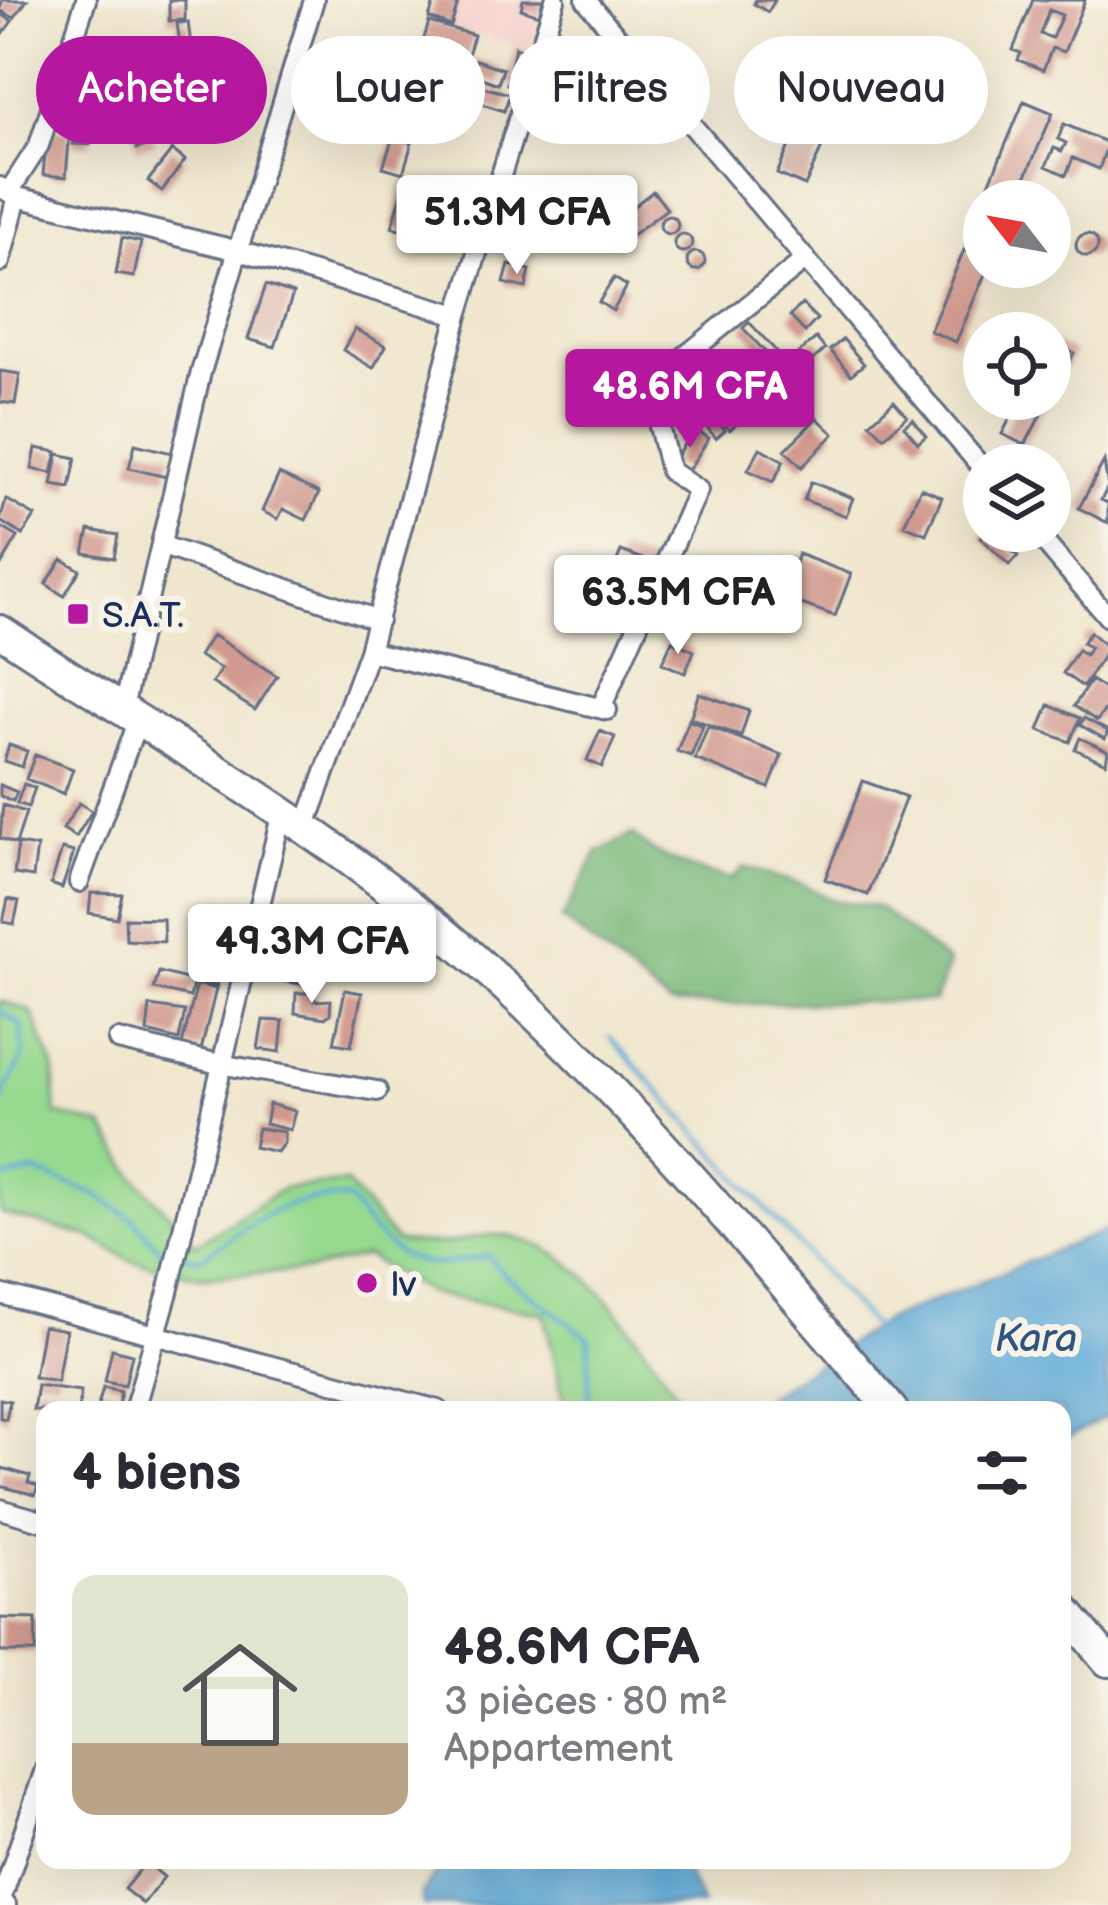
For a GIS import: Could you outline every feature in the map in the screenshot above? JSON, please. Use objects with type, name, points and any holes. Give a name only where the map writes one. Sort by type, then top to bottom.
[{"type":"highway","points":[[0,631],[293,823],[416,910],[580,1056],[658,1137],[884,1401]]},
{"type":"highway","points":[[1071,1618],[1108,1661]]},
{"type":"street","points":[[0,262],[9,191],[39,145],[86,0]]},
{"type":"street","points":[[79,882],[129,717],[201,372],[314,0]]},
{"type":"street","points":[[136,1401],[168,1292],[219,1064],[293,823],[369,651],[458,315],[554,0]]},
{"type":"street","points":[[586,0],[963,445]]},
{"type":"street","points":[[9,191],[458,315]]},
{"type":"street","points":[[369,651],[604,709],[698,490],[670,471],[650,385],[806,259]]},
{"type":"street","points":[[163,546],[378,620]]},
{"type":"street","points":[[1053,552],[1108,616]]},
{"type":"street","points":[[118,1040],[219,1064],[376,1091]]},
{"type":"street","points":[[0,1294],[408,1401]]},
{"type":"street","points":[[0,1509],[36,1519]]},
{"type":"street","points":[[6,1905],[0,1903],[36,1796]]},
{"type":"shaded area","points":[[434,0],[545,0],[534,36],[509,36],[509,44],[428,19]]},
{"type":"green space","points":[[632,834],[654,852],[691,868],[732,879],[744,867],[804,885],[833,900],[878,907],[949,963],[935,1001],[670,1005],[562,919],[597,853]]},
{"type":"green space","points":[[0,1001],[31,1011],[54,1067],[56,1114],[103,1126],[134,1176],[196,1244],[284,1188],[346,1183],[396,1242],[442,1244],[497,1235],[529,1242],[558,1256],[608,1301],[683,1401],[564,1401],[544,1313],[433,1295],[366,1256],[310,1270],[201,1277],[132,1261],[90,1237],[0,1213]]},
{"type":"water","name":"Kara","points":[[1108,1229],[1108,1416],[1071,1436],[1071,1401],[759,1401],[884,1321]]},
{"type":"water","points":[[438,1869],[685,1869],[703,1905],[423,1905],[422,1894]]},
{"type":"building","points":[[2,0],[27,0],[14,18],[0,10]]},
{"type":"building","points":[[169,0],[185,0],[185,20],[169,21]]},
{"type":"building","points":[[435,0],[459,0],[451,26],[429,18]]},
{"type":"building","points":[[523,0],[543,0],[539,15],[521,9]]},
{"type":"building","points":[[775,0],[768,12],[754,4]]},
{"type":"building","points":[[1033,0],[1085,0],[1064,52],[1052,48],[1043,70],[1018,60],[1021,53],[1013,50]],"holes":[[[1049,10],[1062,15],[1052,38],[1040,34]]]},
{"type":"building","points":[[0,13],[12,21],[0,38]]},
{"type":"building","points":[[188,22],[190,36],[179,36],[177,23]]},
{"type":"building","points":[[429,22],[474,35],[474,36],[425,36]]},
{"type":"building","points":[[485,63],[503,69],[498,84],[485,79]]},
{"type":"building","points":[[485,88],[509,94],[504,111],[485,105]]},
{"type":"building","points":[[1024,101],[1053,113],[1024,180],[991,180]]},
{"type":"building","points":[[1064,124],[1108,143],[1099,169],[1073,158],[1066,175],[1046,166],[1054,148],[1062,151],[1066,143],[1058,139]]},
{"type":"building","points":[[46,144],[69,144],[66,177],[43,175]]},
{"type":"building","points":[[391,144],[412,144],[403,173],[383,167]]},
{"type":"building","points":[[790,144],[823,144],[805,186],[777,174]]},
{"type":"building","points":[[172,150],[185,160],[162,191],[148,181]]},
{"type":"building","points":[[406,181],[428,187],[414,233],[392,227]]},
{"type":"building","points":[[653,191],[667,209],[631,236],[618,219]]},
{"type":"building","points":[[510,201],[534,207],[525,242],[501,236]]},
{"type":"building","points":[[669,216],[678,225],[669,234],[660,225]]},
{"type":"building","points":[[683,234],[692,243],[683,252],[674,243]]},
{"type":"building","points":[[1087,234],[1098,245],[1087,256],[1076,245]]},
{"type":"building","points":[[122,238],[141,242],[134,277],[116,274]]},
{"type":"building","points":[[696,252],[705,261],[696,270],[687,261]]},
{"type":"building","points":[[963,252],[963,288],[979,288],[969,312],[963,312],[956,342],[930,331]]},
{"type":"building","points":[[509,265],[530,270],[526,288],[504,283]]},
{"type":"building","points":[[614,278],[627,286],[613,311],[599,302]]},
{"type":"building","points":[[266,285],[293,294],[275,347],[248,339]]},
{"type":"building","points":[[802,304],[817,319],[805,332],[790,316]]},
{"type":"building","points":[[749,322],[776,351],[769,356],[743,328]]},
{"type":"building","points":[[355,329],[386,346],[373,368],[343,350]]},
{"type":"building","points":[[816,338],[825,349],[797,374],[788,362]]},
{"type":"building","points":[[843,339],[864,364],[851,375],[830,350]]},
{"type":"building","points":[[776,358],[792,377],[764,401],[748,383]]},
{"type":"building","points":[[700,361],[726,392],[717,401],[690,370]]},
{"type":"building","points":[[727,361],[762,402],[750,412],[716,371]]},
{"type":"building","points":[[0,371],[20,374],[15,404],[0,402]]},
{"type":"building","points":[[680,376],[706,405],[695,415],[669,385]]},
{"type":"building","points":[[730,394],[748,413],[730,430],[712,411]]},
{"type":"building","points":[[894,401],[907,416],[884,437],[870,423]]},
{"type":"building","points":[[706,408],[725,430],[716,438],[697,416]]},
{"type":"building","points":[[817,418],[834,434],[802,467],[785,450]]},
{"type":"building","points":[[913,419],[926,436],[918,443],[904,426]]},
{"type":"building","points":[[1009,420],[1038,420],[1026,444],[1002,434]]},
{"type":"building","points":[[694,429],[709,438],[687,472],[672,463]]},
{"type":"building","points":[[135,444],[172,453],[166,477],[129,468]]},
{"type":"building","points":[[36,448],[57,452],[52,473],[32,469]]},
{"type":"building","points":[[760,448],[784,461],[773,482],[748,470]]},
{"type":"building","points":[[58,454],[76,458],[70,488],[52,485]]},
{"type":"building","points":[[1104,461],[1108,487],[1101,500],[1108,503],[1108,523],[1079,508]]},
{"type":"building","points":[[279,474],[319,493],[306,520],[283,509],[278,519],[262,511]]},
{"type":"building","points":[[811,482],[853,498],[846,516],[804,500]]},
{"type":"building","points":[[921,488],[942,497],[926,534],[904,525]]},
{"type":"building","points":[[6,499],[35,516],[23,535],[0,521]]},
{"type":"building","points":[[3,528],[18,537],[0,567],[0,533]]},
{"type":"building","points":[[89,530],[118,535],[114,558],[84,553]]},
{"type":"building","points":[[621,551],[654,563],[647,581],[614,568]]},
{"type":"building","points":[[996,552],[1018,556],[1009,565]]},
{"type":"building","points":[[798,554],[851,574],[835,616],[782,597]]},
{"type":"building","points":[[62,559],[80,570],[64,596],[46,584]]},
{"type":"building","points":[[1090,632],[1108,648],[1083,687],[1063,673],[1078,650],[1085,655],[1090,647],[1082,643]]},
{"type":"building","points":[[212,635],[277,676],[255,710],[212,683],[221,669],[199,656]]},
{"type":"building","points":[[672,641],[694,651],[685,673],[662,663]]},
{"type":"building","points":[[1091,680],[1108,691],[1108,705],[1097,721],[1074,706]]},
{"type":"building","points":[[699,693],[749,711],[741,736],[690,718]]},
{"type":"building","points":[[1049,705],[1080,718],[1070,742],[1039,730]]},
{"type":"building","points":[[1084,718],[1108,731],[1105,739],[1080,725]]},
{"type":"building","points":[[689,720],[703,726],[691,756],[677,751]]},
{"type":"building","points":[[708,726],[782,755],[769,788],[695,759]]},
{"type":"building","points":[[600,731],[615,737],[602,767],[587,760]]},
{"type":"building","points":[[1080,738],[1108,751],[1106,763],[1075,749]]},
{"type":"building","points":[[9,745],[27,751],[22,767],[4,761]]},
{"type":"building","points":[[35,755],[73,769],[64,794],[26,779]]},
{"type":"building","points":[[863,781],[906,797],[868,895],[825,879]]},
{"type":"building","points":[[24,784],[35,788],[28,807],[17,803]]},
{"type":"building","points":[[0,785],[17,792],[13,801],[0,796]]},
{"type":"building","points":[[79,803],[92,811],[76,837],[63,829]]},
{"type":"building","points":[[3,805],[26,812],[16,844],[0,838]]},
{"type":"building","points":[[18,844],[37,847],[33,877],[14,874]]},
{"type":"building","points":[[62,849],[74,852],[62,888],[51,884]]},
{"type":"building","points":[[91,893],[122,894],[117,918],[89,913]]},
{"type":"building","points":[[8,899],[19,901],[14,924],[3,922]]},
{"type":"building","points":[[125,918],[163,919],[164,942],[126,940]]},
{"type":"building","points":[[210,929],[228,933],[217,986],[199,983]]},
{"type":"building","points":[[286,960],[324,966],[320,987],[282,981]]},
{"type":"building","points":[[159,972],[194,981],[190,997],[154,989]]},
{"type":"building","points":[[197,984],[216,989],[201,1050],[182,1045]]},
{"type":"building","points":[[345,990],[362,993],[351,1046],[334,1043]]},
{"type":"building","points":[[296,993],[315,993],[314,1001],[331,1000],[330,1014],[325,1018],[295,1013]]},
{"type":"building","points":[[150,1006],[185,1011],[179,1040],[147,1032]]},
{"type":"building","points":[[263,1020],[283,1021],[280,1052],[258,1049]]},
{"type":"building","points":[[269,1104],[295,1111],[290,1130],[265,1124]]},
{"type":"building","points":[[258,1128],[284,1132],[284,1143],[277,1152],[254,1147]]},
{"type":"building","points":[[43,1326],[66,1330],[57,1381],[34,1377]]},
{"type":"building","points":[[112,1349],[132,1354],[125,1385],[105,1381]]},
{"type":"building","points":[[37,1385],[81,1391],[79,1401],[36,1401],[33,1410]]},
{"type":"building","points":[[103,1387],[121,1391],[119,1401],[99,1401]]},
{"type":"building","points":[[0,1399],[10,1401],[6,1419],[0,1418]]},
{"type":"building","points":[[2,1468],[30,1476],[28,1483],[36,1485],[36,1492],[35,1495],[0,1486]]},
{"type":"building","points":[[0,1618],[36,1619],[35,1652],[0,1652]]},
{"type":"building","points":[[140,1869],[154,1869],[164,1877],[143,1904],[124,1889]]},
{"type":"waterway","points":[[0,1010],[20,1024],[24,1055],[0,1102]]},
{"type":"waterway","points":[[610,1037],[876,1330]]},
{"type":"waterway","points":[[0,1179],[35,1172],[93,1193],[132,1218],[162,1252],[171,1254]]},
{"type":"waterway","points":[[182,1255],[200,1259],[286,1206],[348,1199],[378,1235],[406,1257],[441,1264],[488,1255],[502,1273],[589,1338],[589,1401]]},
{"type":"place","name":"S.A.T.","points":[[78,614]]},
{"type":"place","name":"lv","points":[[367,1283]]}]
